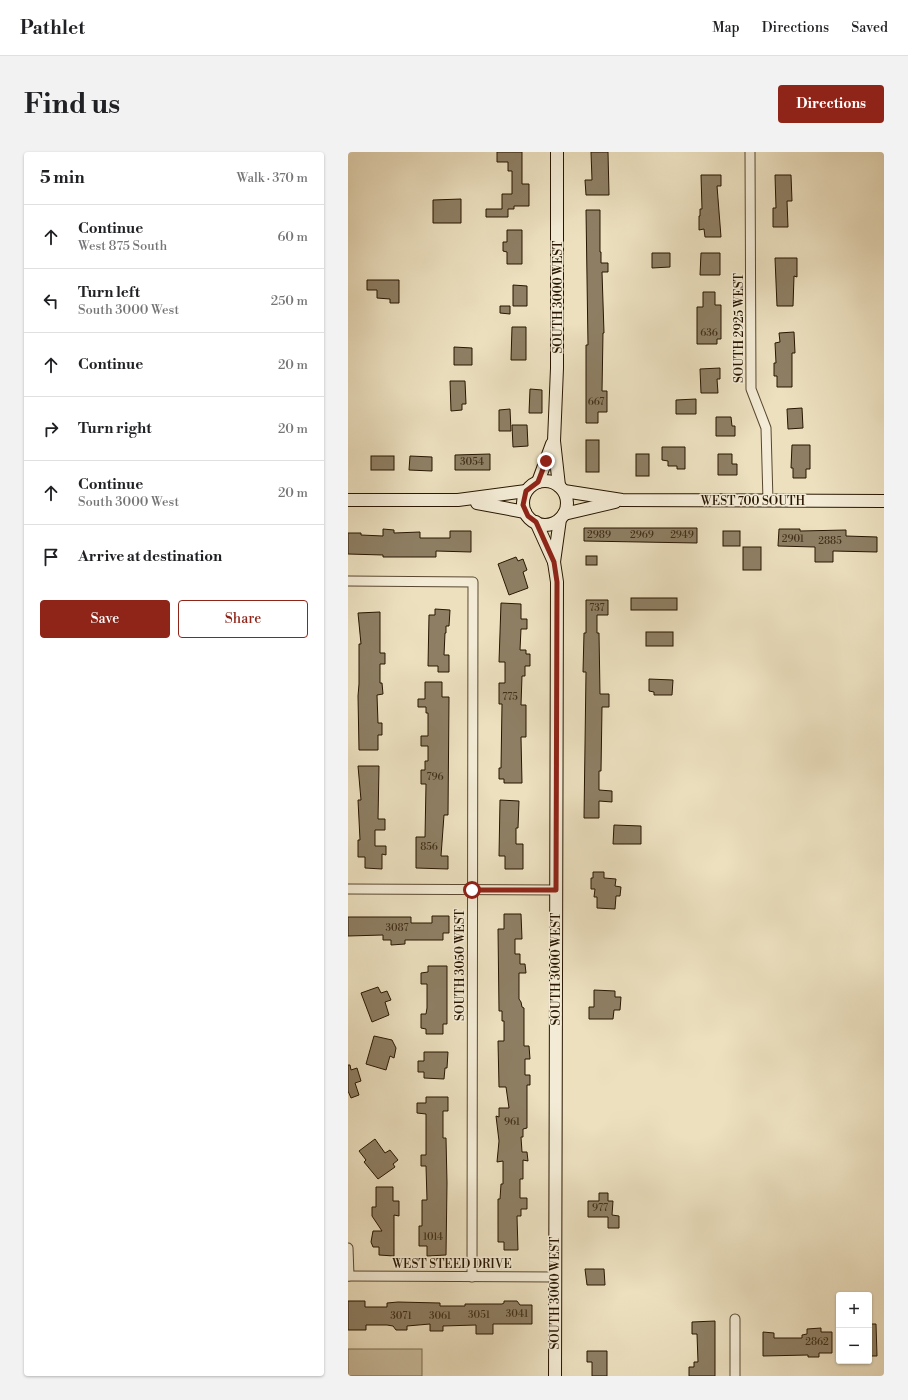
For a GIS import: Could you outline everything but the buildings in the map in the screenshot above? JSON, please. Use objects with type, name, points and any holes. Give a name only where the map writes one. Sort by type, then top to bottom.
[{"type":"main road","name":"SOUTH 3000 WEST","points":[[557,152],[558,368],[554,441],[561,488]]},
{"type":"main road","name":"SOUTH 3000 WEST","points":[[538,482],[554,441]]},
{"type":"main road","points":[[348,500],[458,500],[526,491],[538,482],[549,481],[561,488],[567,502],[562,516],[548,524],[536,522],[525,512],[502,506],[458,500]]},
{"type":"main road","name":"WEST 700 SOUTH","points":[[561,488],[622,500],[884,501]]},
{"type":"main road","points":[[525,512],[524,498],[526,491]]},
{"type":"main road","name":"WEST 700 SOUTH","points":[[562,516],[622,500]]},
{"type":"main road","name":"SOUTH 3000 WEST","points":[[555,1376],[557,588],[554,562],[562,516]]},
{"type":"main road","name":"SOUTH 3000 WEST","points":[[536,522],[554,562]]},
{"type":"street","name":"SOUTH 2925 WEST","points":[[750,152],[751,389],[766,428],[768,501]]},
{"type":"street","name":"SOUTH 3050 WEST","points":[[348,581],[473,582],[472,1276]]},
{"type":"street","points":[[348,889],[556,890]]},
{"type":"street","points":[[348,1248],[348,1276]]},
{"type":"street","name":"WEST STEED DRIVE","points":[[348,1276],[555,1277]]},
{"type":"street","points":[[735,1319],[735,1376]]},
{"type":"shaded area","points":[[348,1349],[422,1349],[422,1376],[348,1376]]},
{"type":"route","points":[[472,890],[556,890],[557,582],[554,562],[536,522],[528,516],[523,505],[526,491],[533,484],[538,482],[546,461]]}]
